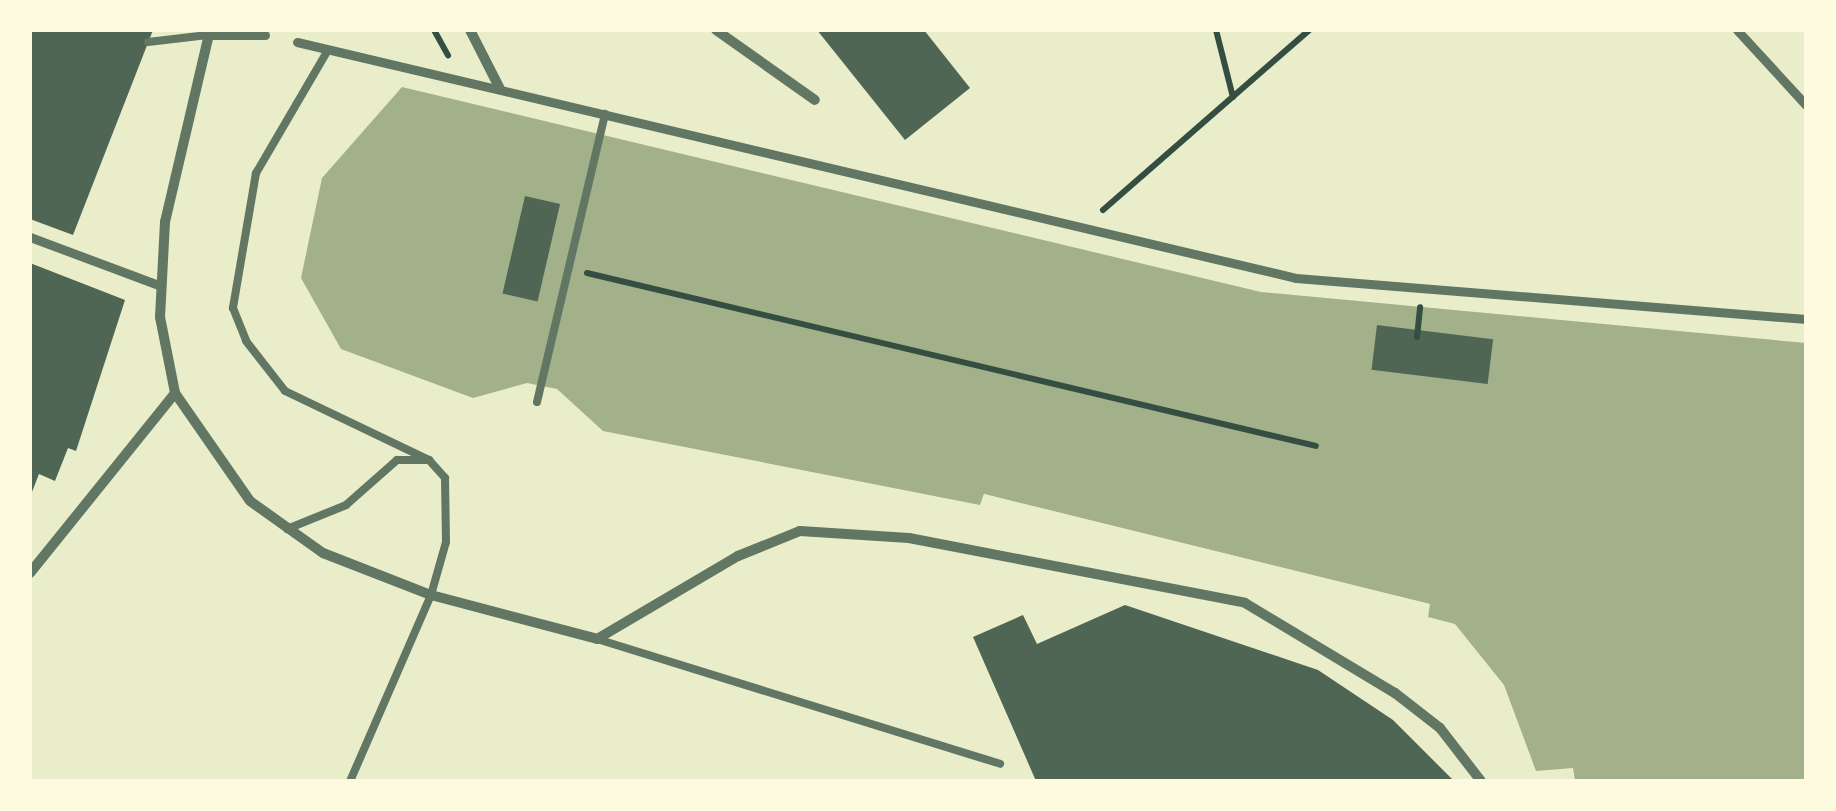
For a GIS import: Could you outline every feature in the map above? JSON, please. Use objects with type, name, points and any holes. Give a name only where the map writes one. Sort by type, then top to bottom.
[{"type":"street","points":[[470,30],[500,89]]},
{"type":"street","points":[[716,30],[814,100]]},
{"type":"street","points":[[1737,30],[1806,105]]},
{"type":"street","points":[[265,35],[209,32],[165,222],[161,286],[174,393],[222,470],[284,530],[431,595],[597,638],[738,556],[800,531],[909,538],[1245,603],[1395,692],[1440,728],[1481,781]]},
{"type":"street","points":[[296,42],[1296,278],[1806,319]]},
{"type":"street","points":[[30,237],[161,286]]},
{"type":"street","points":[[30,574],[174,393]]},
{"type":"lane","points":[[148,42],[209,32]]},
{"type":"lane","points":[[328,50],[256,173],[234,308],[246,341],[285,391],[429,460],[445,478],[449,504],[431,595],[350,781]]},
{"type":"lane","points":[[538,402],[606,114]]},
{"type":"lane","points":[[284,530],[346,505],[397,460],[429,460]]},
{"type":"lane","points":[[597,638],[1000,764]]},
{"type":"path","points":[[1216,30],[1232,97]]},
{"type":"path","points":[[1084,227],[1309,30]]},
{"type":"path","points":[[569,268],[1316,446]]},
{"type":"shaded area","points":[[402,87],[1261,292],[1806,343],[1806,781],[1575,781],[1573,768],[1536,771],[1504,685],[1455,624],[1428,617],[1429,604],[984,494],[980,505],[603,431],[557,389],[527,383],[473,398],[341,349],[301,278],[322,178]]},
{"type":"pier","points":[[984,494],[1430,604],[1428,617],[1424,608],[987,500],[979,510]]},
{"type":"building","points":[[30,30],[153,30],[73,235],[30,219]]},
{"type":"building","points":[[817,30],[924,30],[970,88],[905,140]]},
{"type":"building","points":[[525,196],[560,204],[538,302],[503,293]]},
{"type":"building","points":[[30,263],[125,300],[76,451],[68,448],[55,481],[39,474],[30,497]]},
{"type":"building","points":[[1377,325],[1493,339],[1488,384],[1372,370]]},
{"type":"building","points":[[1125,605],[1318,670],[1393,720],[1454,781],[1036,781],[973,637],[1023,615],[1037,644]]}]
